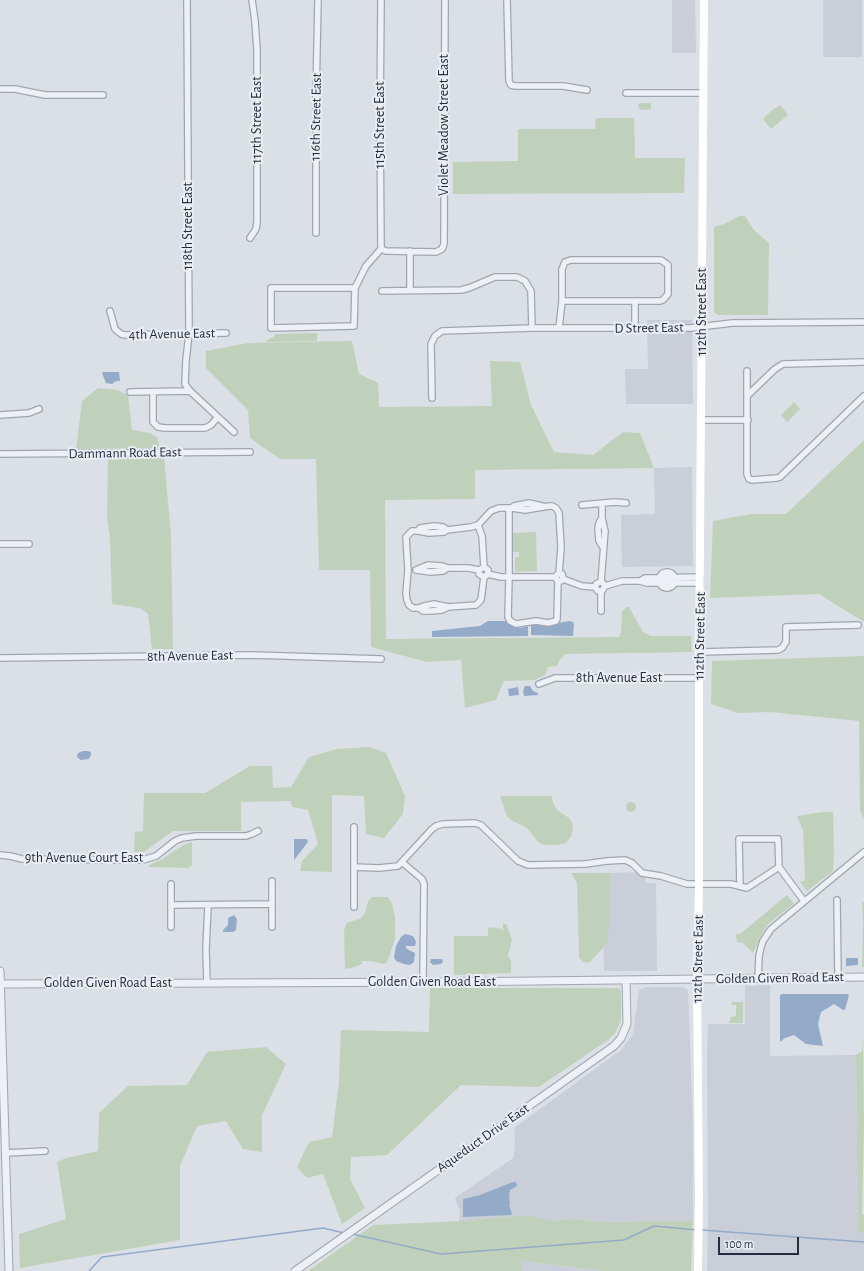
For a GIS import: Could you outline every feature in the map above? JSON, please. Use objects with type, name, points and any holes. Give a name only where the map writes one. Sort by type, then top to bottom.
[{"type":"main road","name":"112th Street East","points":[[698,1271],[699,1190],[697,979],[700,885],[699,678],[704,0]]},
{"type":"street","name":"118th Street East","points":[[187,0],[189,334],[185,384],[190,391]]},
{"type":"street","name":"117th Street East","points":[[250,238],[256,229],[257,222],[257,50],[252,0]]},
{"type":"street","name":"116th Street East","points":[[316,233],[318,0]]},
{"type":"street","name":"115th Street East","points":[[381,249],[380,118],[382,0]]},
{"type":"street","name":"Violet Meadow Street East","points":[[410,251],[436,252],[442,249],[444,244],[445,0]]},
{"type":"street","points":[[507,0],[508,81],[512,85],[563,86],[587,90]]},
{"type":"street","points":[[0,89],[15,89],[45,95],[103,95]]},
{"type":"street","points":[[626,93],[703,93]]},
{"type":"street","points":[[355,288],[271,288],[271,328],[354,326],[355,288],[366,266],[381,249],[386,251],[410,251],[410,290]]},
{"type":"street","points":[[559,328],[562,301],[562,269],[565,262],[571,260],[661,260],[668,265],[668,294],[666,298],[660,301],[562,301]]},
{"type":"street","points":[[382,291],[461,290],[495,277],[511,276],[522,279],[528,283],[531,291],[532,302],[532,328]]},
{"type":"street","points":[[635,301],[635,328]]},
{"type":"street","name":"4th Avenue East","points":[[110,310],[115,329],[121,334],[226,333]]},
{"type":"street","name":"D Street East","points":[[432,398],[430,344],[435,336],[442,331],[532,328],[691,328],[732,323],[864,322]]},
{"type":"street","points":[[748,396],[775,369],[783,364],[864,362]]},
{"type":"street","points":[[747,371],[747,474],[749,479],[752,480],[777,478],[780,476],[864,396]]},
{"type":"street","points":[[130,392],[190,391],[234,432]]},
{"type":"street","points":[[153,392],[153,422],[158,427],[205,428],[211,425],[218,417]]},
{"type":"street","points":[[0,415],[29,413],[39,409]]},
{"type":"street","points":[[702,420],[748,420]]},
{"type":"street","name":"Dammann Road East","points":[[0,454],[250,452]]},
{"type":"street","points":[[582,505],[615,502],[626,503]]},
{"type":"street","points":[[486,575],[480,600],[476,605],[448,607],[442,610],[430,611],[411,607],[406,600],[408,570],[406,537],[410,533],[418,531],[420,528],[434,526],[443,527],[448,530],[466,529],[478,524],[491,511],[499,508],[510,508],[529,503],[542,506],[552,506],[558,510],[559,514],[561,547],[557,619],[551,623],[536,621],[519,624],[513,623],[508,617],[510,577],[510,508]]},
{"type":"street","points":[[601,611],[601,591],[604,590],[603,547],[605,531],[602,518],[602,504]]},
{"type":"street","points":[[478,524],[482,536],[481,568],[479,574],[501,577],[559,578],[582,586],[595,587],[597,590],[601,591]]},
{"type":"street","points":[[0,544],[29,544]]},
{"type":"street","points":[[408,570],[416,570],[431,565],[448,568],[481,568]]},
{"type":"street","points":[[667,573],[671,574],[674,580],[671,587],[667,588],[662,587],[660,581],[662,574],[667,573]]},
{"type":"street","points":[[595,587],[596,584],[622,581],[640,581],[645,578],[660,581]]},
{"type":"street","points":[[674,580],[700,580]]},
{"type":"street","points":[[700,652],[778,650],[782,648],[786,642],[786,627],[858,625]]},
{"type":"street","name":"8th Avenue East","points":[[0,658],[253,655],[380,659]]},
{"type":"street","name":"8th Avenue East","points":[[540,684],[555,678],[699,678]]},
{"type":"street","points":[[354,867],[395,867],[403,863],[432,829],[440,824],[475,823],[482,825],[515,859],[523,864],[585,864],[625,860],[632,863],[642,873],[661,876],[687,884],[740,886],[747,888],[779,868]]},
{"type":"street","points":[[354,827],[354,907]]},
{"type":"street","name":"9th Avenue Court East","points":[[0,855],[22,859],[143,860],[156,856],[175,841],[182,838],[196,836],[246,836],[258,831]]},
{"type":"street","points":[[740,886],[739,839],[778,839],[779,868],[802,899]]},
{"type":"street","points":[[758,979],[759,956],[763,941],[767,934],[802,899],[864,852]]},
{"type":"street","points":[[403,863],[422,879],[424,884],[423,982]]},
{"type":"street","points":[[272,881],[272,927]]},
{"type":"street","points":[[171,884],[171,928]]},
{"type":"street","points":[[837,900],[838,977]]},
{"type":"street","points":[[172,905],[272,904]]},
{"type":"street","points":[[207,983],[206,950],[208,905]]},
{"type":"street","points":[[0,971],[9,1271]]},
{"type":"street","name":"Golden Given Road East","points":[[0,984],[423,982],[864,977]]},
{"type":"street","name":"Aqueduct Drive East","points":[[295,1271],[614,1046],[621,1038],[627,1024],[626,980]]},
{"type":"street","points":[[6,1154],[45,1151]]},
{"type":"shaded area","points":[[672,0],[695,0],[696,53],[672,53]]},
{"type":"shaded area","points":[[823,0],[862,0],[862,57],[823,57]]},
{"type":"shaded area","points":[[647,320],[692,320],[693,404],[626,404],[625,369],[648,369]]},
{"type":"shaded area","points":[[692,467],[693,566],[622,567],[621,515],[655,514],[654,468]]},
{"type":"shaded area","points":[[645,872],[646,883],[656,883],[657,971],[604,971],[602,873]]},
{"type":"shaded area","points":[[770,985],[770,1056],[856,1055],[858,1232],[864,1233],[864,1271],[707,1271],[708,1024],[745,1024],[745,986]]},
{"type":"shaded area","points":[[646,987],[682,987],[688,991],[693,1124],[693,1221],[637,1221],[615,1223],[572,1219],[553,1221],[527,1215],[459,1222],[460,1211],[455,1198],[513,1158],[515,1136],[514,1128],[621,1050],[633,1034],[639,990]]},
{"type":"shaded area","points":[[521,1261],[603,1271],[521,1271]]},
{"type":"green space","points":[[651,103],[651,109],[639,109],[638,104]]},
{"type":"green space","points":[[780,105],[788,115],[771,129],[763,119]]},
{"type":"green space","points":[[596,118],[634,118],[635,158],[685,158],[684,193],[453,194],[453,162],[518,161],[518,129],[595,129]]},
{"type":"green space","points":[[739,216],[745,216],[754,230],[769,243],[768,315],[718,315],[714,312],[714,228]]},
{"type":"green space","points":[[317,333],[317,341],[266,342],[274,337],[275,334]]},
{"type":"green space","points":[[352,341],[359,374],[378,383],[379,407],[492,406],[490,361],[520,362],[531,405],[554,452],[593,455],[623,432],[640,433],[654,468],[475,470],[475,499],[385,500],[386,639],[619,637],[621,633],[622,612],[626,607],[629,607],[643,632],[651,636],[691,636],[692,652],[565,654],[557,666],[548,667],[545,675],[535,680],[504,681],[496,700],[465,708],[461,660],[427,662],[371,647],[370,570],[319,570],[316,459],[280,459],[250,438],[248,410],[206,368],[206,351],[248,343]]},
{"type":"green space","points":[[98,388],[117,390],[128,395],[132,430],[150,433],[157,437],[160,448],[76,449],[82,401]]},
{"type":"green space","points":[[794,402],[800,409],[787,422],[781,415]]},
{"type":"green space","points":[[864,440],[864,622],[819,594],[710,598],[713,521],[751,514],[786,514]]},
{"type":"green space","points":[[164,456],[171,537],[173,649],[152,649],[148,614],[140,608],[112,604],[110,538],[107,518],[108,457]]},
{"type":"green space","points":[[536,532],[537,571],[515,572],[515,557],[519,557],[519,552],[513,552],[512,533]]},
{"type":"green space","points":[[864,656],[864,819],[860,811],[859,721],[770,712],[738,713],[711,704],[712,661]]},
{"type":"green space","points":[[370,747],[386,753],[405,796],[403,814],[384,838],[366,834],[364,796],[332,795],[332,872],[300,871],[302,861],[318,844],[308,810],[292,807],[291,801],[241,802],[241,831],[173,831],[144,852],[134,852],[135,832],[143,831],[144,793],[205,793],[250,766],[272,766],[273,788],[291,787],[309,757],[337,749]]},
{"type":"green space","points":[[500,796],[552,796],[553,803],[557,810],[569,818],[572,822],[573,827],[571,836],[566,843],[558,845],[543,845],[538,842],[527,828],[511,820],[507,816]]},
{"type":"green space","points":[[631,802],[636,807],[631,812],[626,807]]},
{"type":"green space","points":[[822,812],[833,812],[833,871],[807,891],[800,882],[805,880],[803,830],[797,816]]},
{"type":"green space","points":[[192,842],[192,866],[189,866],[189,868],[149,867],[149,865],[161,860],[183,845]]},
{"type":"green space","points":[[571,873],[611,873],[608,940],[603,948],[589,963],[583,962],[579,957],[577,883]]},
{"type":"green space","points":[[787,895],[794,904],[768,924],[753,953],[743,943],[737,942],[736,934],[740,934]]},
{"type":"green space","points":[[372,897],[388,897],[392,904],[395,917],[395,939],[387,963],[384,964],[363,961],[360,965],[345,969],[344,930],[347,923],[361,918],[365,913],[368,901]]},
{"type":"green space","points":[[862,902],[864,902],[864,967],[862,967]]},
{"type":"green space","points":[[503,923],[507,925],[512,940],[508,956],[511,961],[511,973],[454,975],[454,936],[488,936],[488,928],[490,927],[502,929],[503,932]]},
{"type":"green space","points":[[430,988],[618,988],[621,991],[621,1021],[615,1033],[608,1040],[539,1087],[461,1085],[387,1155],[351,1157],[350,1179],[365,1208],[342,1224],[323,1174],[307,1178],[297,1167],[309,1142],[332,1137],[339,1081],[341,1030],[429,1032]]},
{"type":"green space","points":[[732,1002],[743,1002],[743,1023],[729,1023],[731,1017],[736,1016],[736,1005],[731,1005]]},
{"type":"green space","points":[[863,1036],[864,1124],[862,1214],[864,1215],[864,1233],[858,1233],[856,1055],[862,1051]]},
{"type":"green space","points":[[266,1047],[286,1064],[262,1115],[262,1152],[243,1149],[226,1121],[197,1126],[180,1166],[180,1240],[20,1268],[19,1234],[66,1219],[57,1162],[66,1158],[98,1151],[99,1113],[128,1086],[187,1085],[207,1052]]},
{"type":"green space","points":[[527,1215],[553,1221],[572,1219],[615,1223],[637,1221],[693,1221],[691,1271],[603,1271],[521,1261],[521,1271],[308,1271],[373,1225],[463,1221]]},
{"type":"water","points":[[119,372],[120,381],[116,381],[112,384],[106,383],[102,373]]},
{"type":"water","points":[[488,621],[505,621],[515,627],[521,628],[528,626],[528,636],[432,637],[432,631],[480,626]]},
{"type":"water","points":[[570,621],[573,622],[574,625],[573,636],[531,635],[531,625],[538,624],[549,626]]},
{"type":"water","points":[[525,686],[530,686],[533,691],[538,693],[538,695],[524,696],[523,691]]},
{"type":"water","points":[[518,687],[519,695],[509,696],[508,689]]},
{"type":"water","points":[[83,751],[91,752],[89,759],[81,760],[77,757],[78,753]]},
{"type":"water","points":[[294,839],[307,839],[308,842],[294,860]]},
{"type":"water","points":[[234,915],[237,919],[236,930],[233,932],[223,932],[228,925],[228,918]]},
{"type":"water","points":[[405,934],[413,936],[416,942],[415,946],[405,946],[407,949],[415,953],[413,963],[409,965],[396,961],[394,957],[396,946],[401,937]]},
{"type":"water","points":[[846,958],[858,958],[858,965],[846,966]]},
{"type":"water","points":[[431,959],[442,959],[443,962],[441,964],[433,965],[430,962]]},
{"type":"water","points":[[780,995],[849,995],[845,1010],[834,1004],[821,1012],[818,1024],[823,1046],[806,1044],[794,1035],[785,1038],[780,1042]]},
{"type":"water","points":[[516,1182],[517,1186],[510,1190],[509,1205],[511,1215],[463,1217],[463,1199],[480,1195]]},
{"type":"waterway","points":[[352,1234],[441,1254],[624,1240],[654,1226],[697,1230]]},
{"type":"waterway","points":[[89,1271],[102,1257],[323,1228],[344,1233]]},
{"type":"waterway","points":[[702,1230],[864,1242]]}]
